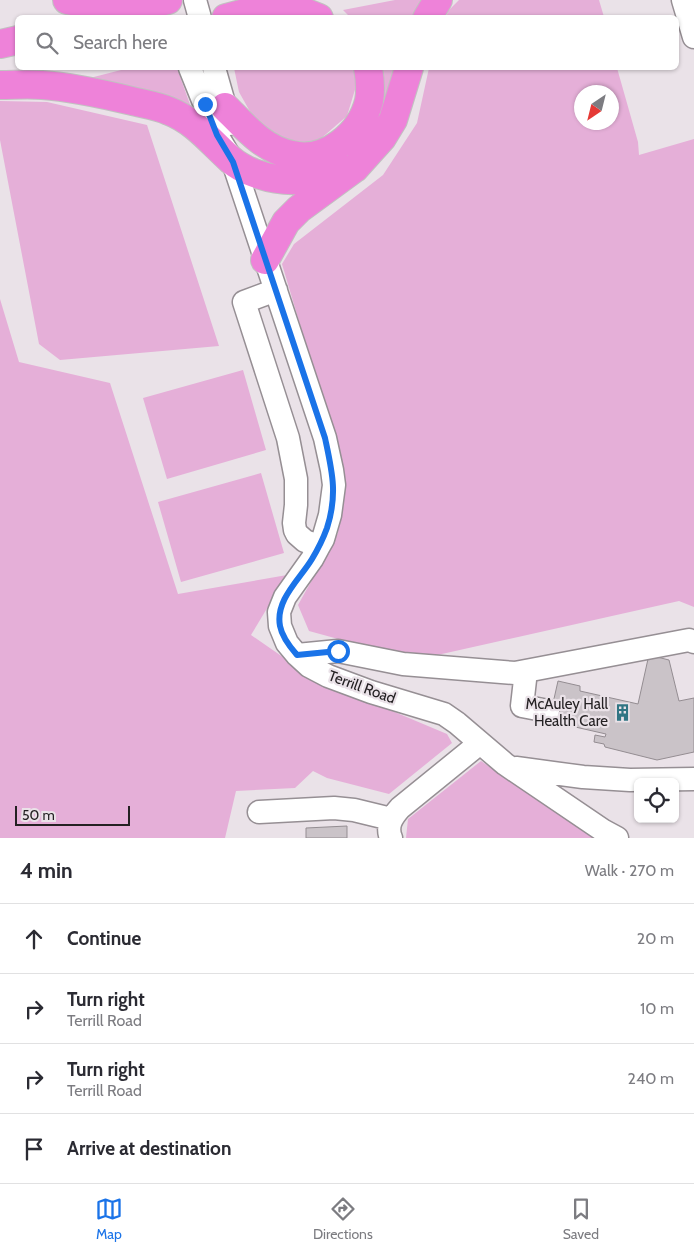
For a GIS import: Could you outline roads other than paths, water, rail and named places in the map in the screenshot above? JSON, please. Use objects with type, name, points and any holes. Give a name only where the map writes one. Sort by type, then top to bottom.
[{"type":"highway","points":[[66,0],[134,8]]},
{"type":"highway","points":[[110,15],[166,0]]},
{"type":"highway","points":[[429,15],[438,0]]},
{"type":"highway","points":[[238,15],[288,2],[313,15]]},
{"type":"highway","points":[[0,80],[38,70]]},
{"type":"highway","points":[[225,107],[252,135],[264,144],[292,155],[303,157],[317,155],[330,150],[343,141],[363,116],[369,101],[371,83],[368,70]]},
{"type":"highway","points":[[265,260],[282,229],[299,209],[355,168],[382,138],[393,120],[408,70]]},
{"type":"highway","points":[[0,85],[42,85],[68,88],[167,110],[181,116],[200,130],[233,162],[245,170],[275,180],[310,180],[355,168]]},
{"type":"street","points":[[166,0],[170,15]]},
{"type":"street","points":[[195,0],[199,15]]},
{"type":"street","points":[[684,0],[694,37]]},
{"type":"street","name":"Terrill Road","points":[[191,70],[217,135],[233,162],[325,438],[332,470],[334,485],[330,515],[325,533],[312,559],[285,597],[280,612],[280,626],[287,643],[309,666],[328,676],[371,692],[444,714],[510,767],[617,838]]},
{"type":"street","name":"Terrill Road","points":[[215,70],[231,128],[233,162]]},
{"type":"street","points":[[276,290],[244,302],[288,438],[296,479],[295,530],[305,541],[319,546]]},
{"type":"street","points":[[297,655],[338,651],[403,664],[515,673],[689,640],[694,642]]},
{"type":"street","points":[[526,671],[522,706],[548,711]]},
{"type":"street","points":[[259,812],[334,808],[354,810],[391,829],[400,808],[480,743]]},
{"type":"street","points":[[510,767],[563,775],[630,780],[694,779]]},
{"type":"place","name":"McAuley Hall Health Care","points":[[622,713]]}]
